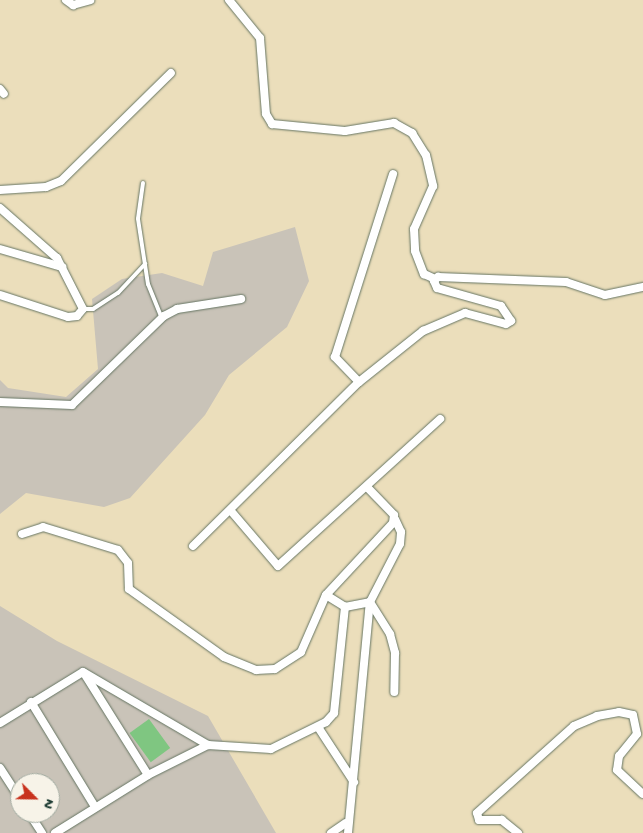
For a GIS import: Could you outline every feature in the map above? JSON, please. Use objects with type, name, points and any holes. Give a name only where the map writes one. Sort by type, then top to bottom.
[{"type":"street","points":[[66,0],[73,5],[90,0]]},
{"type":"street","points":[[229,0],[260,38],[266,114],[272,124],[345,131],[394,123],[412,133],[426,155],[432,186],[414,230],[415,252],[424,274],[435,279],[524,278],[579,284],[605,295],[643,287]]},
{"type":"street","points":[[0,190],[60,182],[171,73]]},
{"type":"street","points":[[359,382],[335,357],[393,174]]},
{"type":"street","points":[[0,208],[16,218],[62,267],[83,309],[77,316],[68,317],[0,295]]},
{"type":"street","points":[[0,249],[62,267]]},
{"type":"street","points":[[193,546],[231,511],[359,382],[423,331],[444,320],[472,312],[506,324],[512,321],[501,306],[440,289],[435,279]]},
{"type":"street","points":[[0,401],[72,405],[162,318],[177,309],[241,299]]},
{"type":"street","points":[[231,511],[278,566],[368,488],[440,419]]},
{"type":"street","points":[[348,833],[346,823],[354,782],[370,602],[400,544],[395,519],[368,488]]},
{"type":"street","points":[[22,534],[43,527],[124,553],[129,589],[224,657],[256,670],[275,669],[301,652],[326,595],[395,519]]},
{"type":"street","points":[[326,595],[345,607],[370,602]]},
{"type":"street","points":[[370,602],[390,634],[396,652],[394,692]]},
{"type":"street","points":[[83,672],[208,744],[271,749],[318,726],[334,713],[345,607]]},
{"type":"street","points":[[0,722],[83,672]]},
{"type":"street","points":[[83,672],[148,775]]},
{"type":"street","points":[[31,702],[95,807]]},
{"type":"street","points":[[518,833],[502,820],[478,820],[477,813],[574,726],[597,716],[619,712],[633,715],[637,734],[619,756],[616,770],[643,794]]},
{"type":"street","points":[[318,726],[354,782]]},
{"type":"street","points":[[55,833],[148,775],[208,744]]},
{"type":"street","points":[[0,768],[10,784]]},
{"type":"street","points":[[330,833],[346,823]]},
{"type":"lane","points":[[143,183],[138,211],[145,264],[162,318]]},
{"type":"lane","points":[[83,309],[93,309],[118,293],[145,264]]},
{"type":"shaded area","points":[[295,227],[309,281],[287,327],[229,375],[205,415],[130,498],[104,507],[26,493],[0,514],[0,380],[8,388],[66,397],[98,369],[92,299],[122,279],[162,273],[203,286],[213,252]]},
{"type":"shaded area","points":[[0,606],[57,641],[208,716],[276,833],[0,833]]},
{"type":"green space","points":[[149,719],[170,748],[151,762],[130,733]]}]
